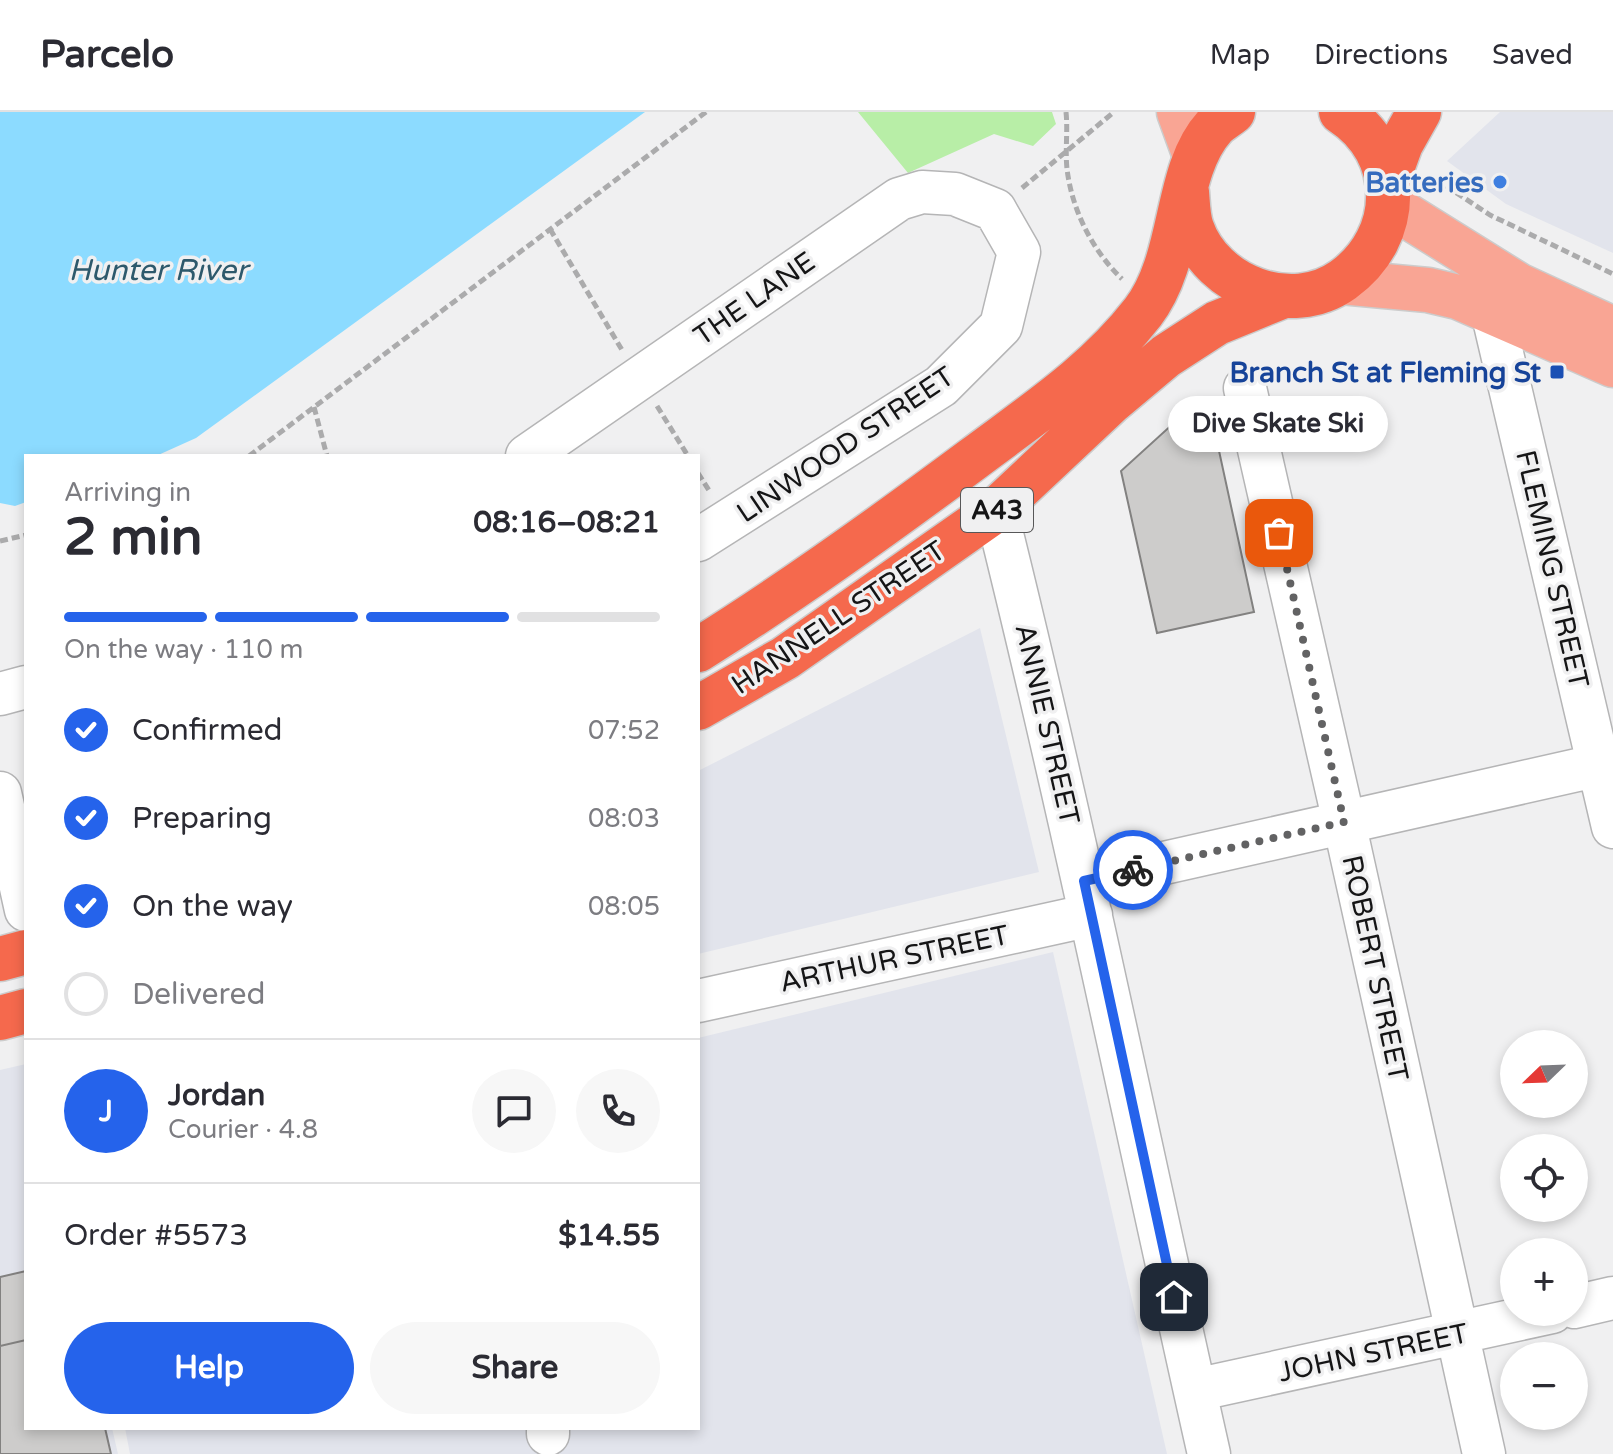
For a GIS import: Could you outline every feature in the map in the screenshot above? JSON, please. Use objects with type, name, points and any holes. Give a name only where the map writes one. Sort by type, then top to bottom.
[{"type":"highway","name":"A43","points":[[1233,112],[1214,126],[1190,173],[1192,228],[1212,263],[1243,287],[1281,297],[1312,294],[1341,282],[1364,261],[1380,235],[1401,144],[1419,112]]},
{"type":"highway","points":[[1341,112],[1357,122],[1378,151],[1388,191]]},
{"type":"highway","name":"HANNELL STREET","points":[[700,649],[753,616],[891,520],[1063,392],[1107,355],[1145,310],[1171,255],[1190,173]]},
{"type":"highway","name":"HANNELL STREET","points":[[700,707],[785,658],[996,510],[1110,403],[1166,356],[1217,323],[1281,297]]},
{"type":"highway","points":[[0,959],[24,953]]},
{"type":"highway","points":[[0,1018],[24,1012]]},
{"type":"main road","points":[[1179,112],[1190,173]]},
{"type":"main road","points":[[1388,191],[1518,285],[1613,329]]},
{"type":"main road","points":[[1341,282],[1428,290],[1458,297],[1613,365]]},
{"type":"street","name":"THE LANE","points":[[530,454],[899,199],[922,192],[955,194],[995,210]]},
{"type":"street","name":"LINWOOD STREET","points":[[700,539],[941,386],[1001,326],[1019,252],[995,210]]},
{"type":"street","name":"FLEMING STREET","points":[[1492,311],[1606,764],[1613,827]]},
{"type":"street","name":"ROBERT STREET","points":[[1245,388],[1484,1454]]},
{"type":"street","name":"ANNIE STREET","points":[[996,510],[1088,898],[1209,1454]]},
{"type":"street","points":[[0,694],[24,688]]},
{"type":"street","name":"ARTHUR STREET","points":[[700,1000],[1088,898],[1344,822],[1606,764]]},
{"type":"street","points":[[0,793],[24,902]]},
{"type":"street","points":[[1588,1304],[1613,1298]]},
{"type":"street","name":"JOHN STREET","points":[[1195,1390],[1500,1324]]},
{"type":"path","points":[[252,454],[706,112]]},
{"type":"path","points":[[1066,112],[1070,188],[1084,228],[1111,269],[1121,278]]},
{"type":"path","points":[[995,210],[1114,112]]},
{"type":"path","points":[[1446,186],[1490,215],[1613,274]]},
{"type":"path","points":[[550,229],[687,454]]},
{"type":"path","points":[[314,407],[326,454]]},
{"type":"path","points":[[0,541],[24,535]]},
{"type":"shaded area","points":[[1500,112],[1613,112],[1613,253],[1506,204],[1447,161]]},
{"type":"shaded area","points":[[980,628],[1039,872],[700,954],[700,770]]},
{"type":"shaded area","points":[[1053,952],[1167,1454],[130,1454],[125,1430],[700,1430],[700,1038]]},
{"type":"shaded area","points":[[24,1064],[24,1430],[112,1430],[118,1454],[0,1454],[0,1070]]},
{"type":"green space","points":[[858,112],[1052,112],[1056,124],[1033,146],[994,134],[908,173]]},
{"type":"water","name":"Hunter River","points":[[0,112],[645,112],[196,438],[160,454],[24,454],[24,503],[15,506],[0,503]]},
{"type":"building","points":[[1198,401],[1218,406],[1225,435],[1216,437],[1254,612],[1157,633],[1121,471]]},
{"type":"building","points":[[24,1271],[24,1340],[0,1346],[0,1277]]},
{"type":"building","points":[[24,1340],[24,1430],[105,1430],[111,1454],[0,1454],[0,1346]]},
{"type":"way so far","points":[[1133,870],[1344,822],[1279,533]]},
{"type":"place","name":"Batteries","points":[[1500,182]]},
{"type":"place","name":"Branch St at Fleming St","points":[[1557,372]]},
{"type":"place","name":"Dive Skate Ski","points":[[1279,533]]},
{"type":"route","points":[[1133,870],[1084,881],[1174,1297]]}]
